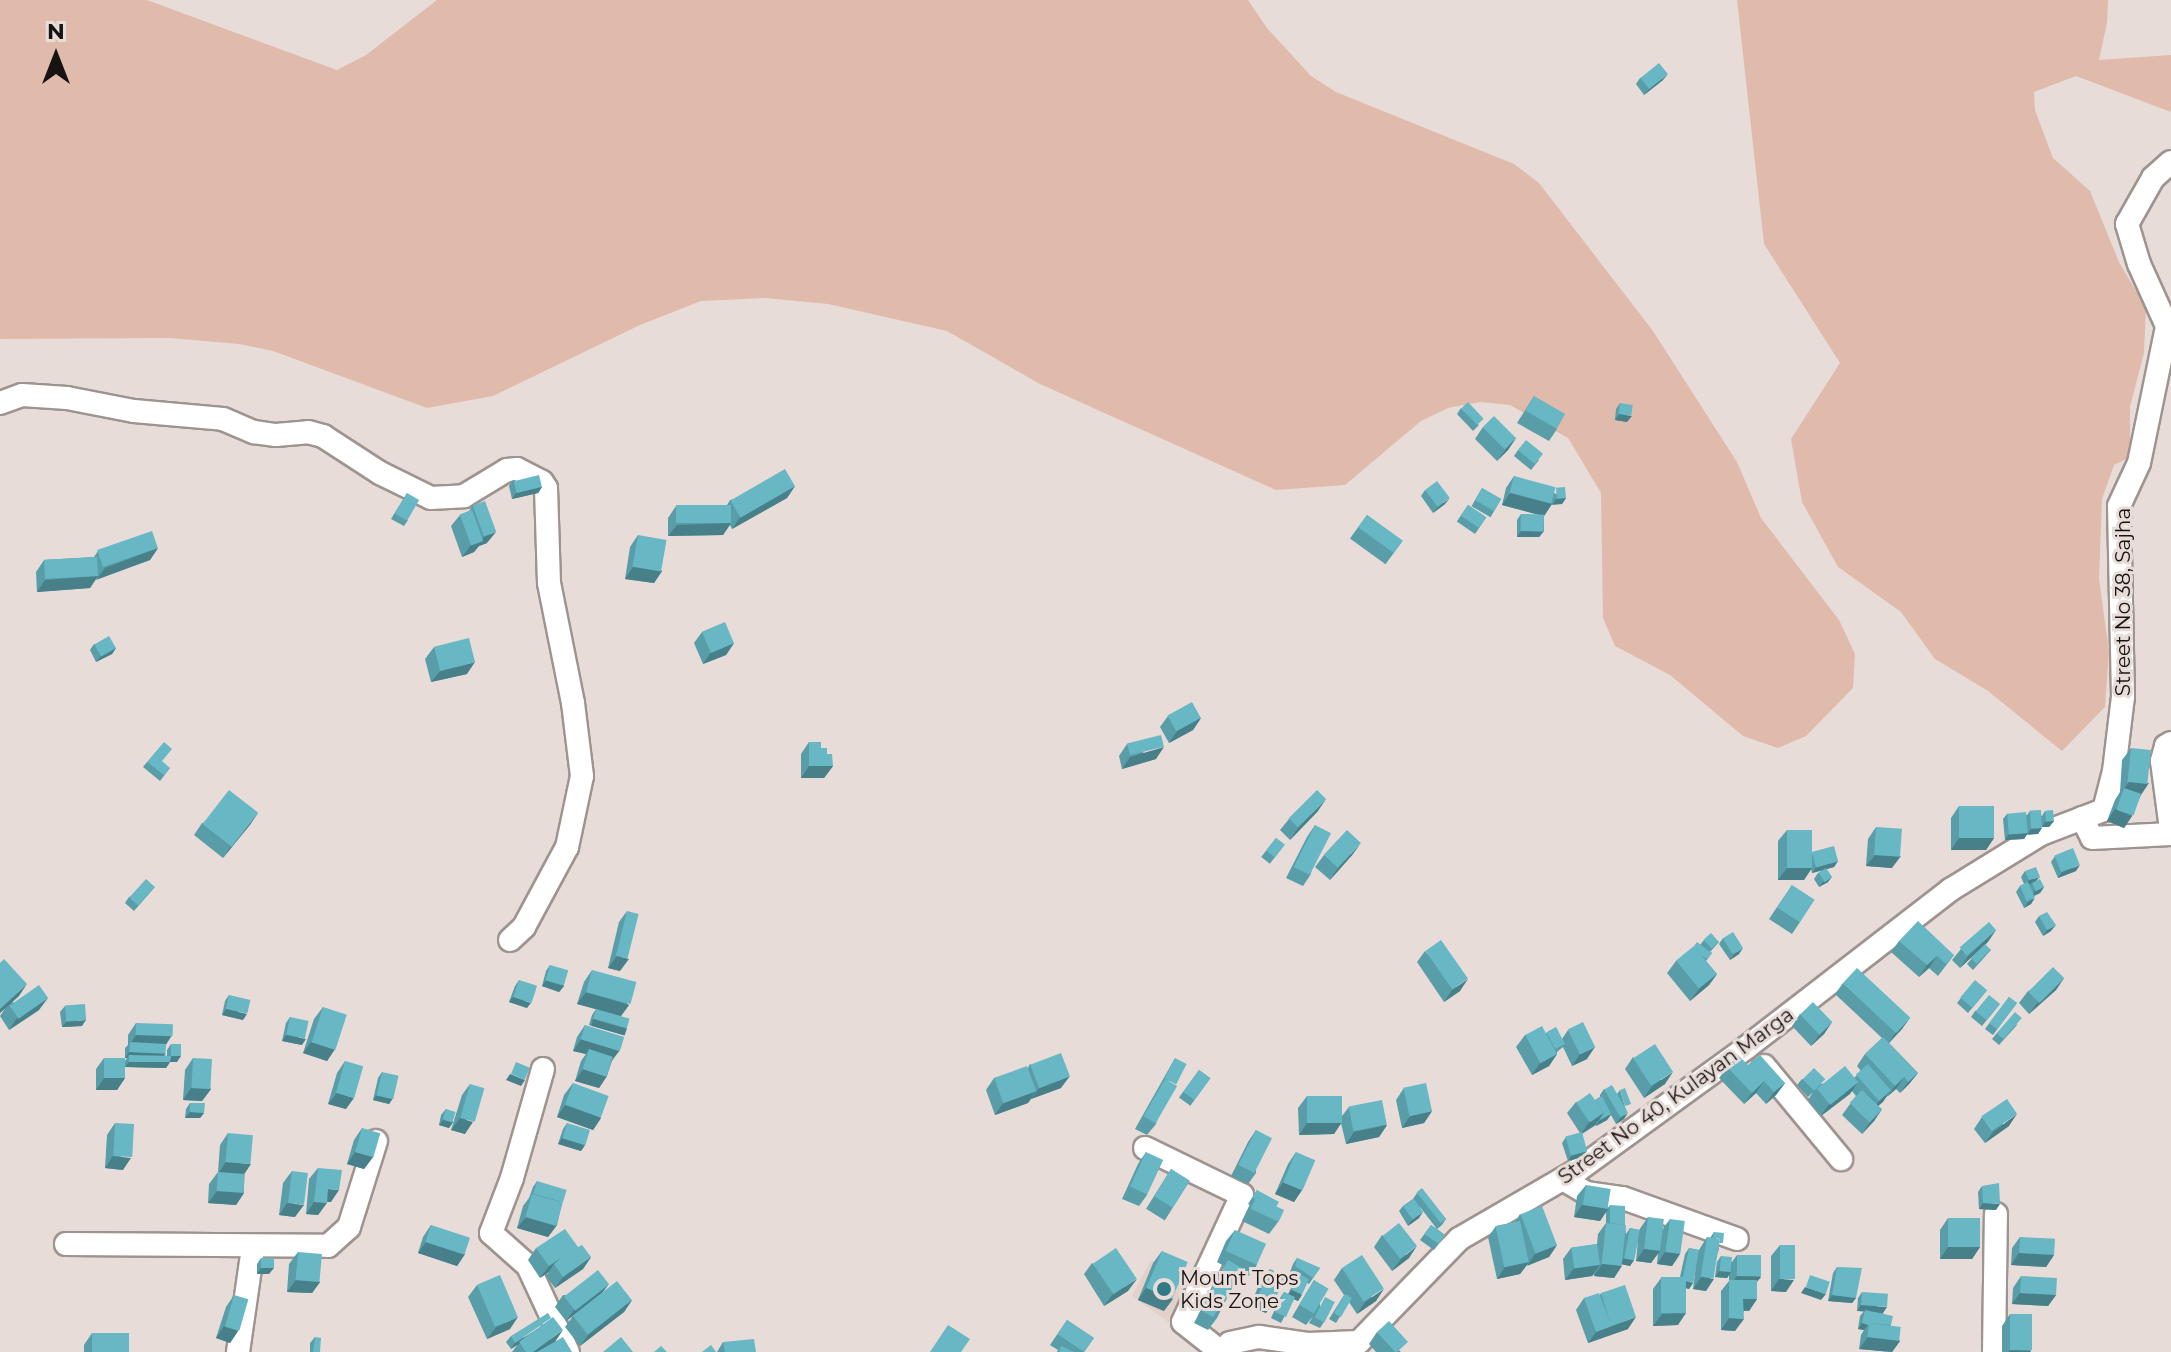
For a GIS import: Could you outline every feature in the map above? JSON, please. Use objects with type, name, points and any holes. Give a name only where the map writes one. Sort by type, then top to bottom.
[{"type":"street","name":"Street No 38, Sajha","points":[[2041,834],[2104,810],[2114,771],[2123,697],[2119,506],[2139,463],[2167,326],[2139,264],[2127,224],[2153,178],[2171,162]]},
{"type":"street","points":[[0,403],[22,395],[67,398],[134,411],[223,419],[254,432],[276,435],[308,432],[323,436],[380,473],[431,498],[464,496],[507,470],[517,469],[542,482],[546,488],[549,583],[573,703],[582,776],[567,847],[524,927],[510,940]]},
{"type":"street","points":[[2082,818],[2092,838],[2171,832],[2162,761],[2166,746],[2171,743]]},
{"type":"street","name":"Street No 40, Kulayan Marga","points":[[1222,1352],[1230,1343],[1259,1337],[1308,1344],[1359,1342],[1459,1239],[1563,1179],[1747,1047],[1950,890],[2041,834]]},
{"type":"street","points":[[1747,1047],[1841,1159]]},
{"type":"street","points":[[543,1069],[512,1178],[491,1233],[528,1266],[568,1352]]},
{"type":"street","points":[[66,1244],[253,1248],[334,1244],[349,1227],[376,1141]]},
{"type":"street","points":[[1145,1148],[1242,1195],[1183,1322],[1222,1352]]},
{"type":"street","points":[[1563,1179],[1586,1193],[1623,1198],[1737,1239]]},
{"type":"street","points":[[1994,1352],[1996,1214]]},
{"type":"street","points":[[238,1352],[253,1248]]},
{"type":"shaded area","points":[[0,0],[147,0],[337,70],[366,55],[437,0],[1248,0],[1267,28],[1311,76],[1336,92],[1514,164],[1539,183],[1653,331],[1737,462],[1761,518],[1839,620],[1855,654],[1853,688],[1806,736],[1778,748],[1743,736],[1670,675],[1615,646],[1603,618],[1601,493],[1568,438],[1510,405],[1480,402],[1448,408],[1421,421],[1345,485],[1276,490],[1040,384],[947,331],[828,304],[765,298],[701,301],[640,325],[493,396],[427,408],[273,351],[239,344],[170,338],[0,339]]},
{"type":"shaded area","points":[[1737,0],[2108,0],[2107,23],[2099,60],[2171,55],[2171,112],[2076,76],[2034,92],[2035,110],[2053,158],[2090,191],[2119,262],[2146,308],[2144,353],[2130,407],[2130,457],[2114,465],[2102,499],[2099,578],[2109,652],[2105,707],[2062,751],[1988,691],[1935,659],[1901,612],[1838,567],[1802,502],[1791,439],[1840,363],[1764,244]]},
{"type":"shaded area","name":"Mount Tops Kids Zone","points":[[1151,1260],[1196,1281],[1174,1326],[1132,1296]]},
{"type":"building","points":[[1659,63],[1668,74],[1649,89],[1640,78]]},
{"type":"building","points":[[1534,396],[1565,414],[1557,429],[1526,411]]},
{"type":"building","points":[[1468,402],[1484,419],[1477,425],[1461,408]]},
{"type":"building","points":[[1620,403],[1633,405],[1631,416],[1618,414]]},
{"type":"building","points":[[1494,416],[1516,438],[1505,449],[1483,427]]},
{"type":"building","points":[[1526,440],[1543,454],[1535,464],[1518,450]]},
{"type":"building","points":[[785,469],[795,486],[740,518],[730,501]]},
{"type":"building","points":[[539,475],[542,487],[517,493],[514,481]]},
{"type":"building","points":[[1514,476],[1556,487],[1551,504],[1510,492]]},
{"type":"building","points":[[1437,481],[1450,498],[1438,507],[1425,490]]},
{"type":"building","points":[[1565,487],[1566,498],[1557,499],[1556,488]]},
{"type":"building","points":[[1482,488],[1501,499],[1494,511],[1475,500]]},
{"type":"building","points":[[407,493],[419,500],[407,521],[395,514]]},
{"type":"building","points":[[485,501],[496,532],[484,536],[473,505]]},
{"type":"building","points":[[676,505],[731,505],[731,523],[676,523]]},
{"type":"building","points":[[1468,505],[1486,517],[1479,528],[1461,516]]},
{"type":"building","points":[[472,510],[483,541],[471,545],[460,514]]},
{"type":"building","points":[[1521,514],[1544,515],[1543,532],[1520,531]]},
{"type":"building","points":[[1367,515],[1403,541],[1394,553],[1358,527]]},
{"type":"building","points":[[152,531],[158,548],[103,567],[97,550]]},
{"type":"building","points":[[638,535],[667,540],[661,572],[632,567]]},
{"type":"building","points":[[97,557],[98,576],[45,579],[44,560]]},
{"type":"building","points":[[725,622],[734,643],[711,653],[702,632]]},
{"type":"building","points":[[109,636],[116,648],[101,657],[94,644]]},
{"type":"building","points":[[469,638],[475,662],[440,671],[434,647]]},
{"type":"building","points":[[1192,702],[1201,718],[1176,731],[1168,716]]},
{"type":"building","points":[[1161,735],[1164,747],[1130,755],[1127,743]]},
{"type":"building","points":[[164,742],[172,749],[162,761],[170,768],[164,775],[147,762]]},
{"type":"building","points":[[809,742],[821,742],[821,754],[832,754],[833,766],[809,766]]},
{"type":"building","points":[[2131,748],[2151,750],[2147,784],[2127,782]]},
{"type":"building","points":[[2124,788],[2141,794],[2134,816],[2117,810]]},
{"type":"building","points":[[229,790],[258,813],[232,847],[203,824]]},
{"type":"building","points":[[1317,790],[1326,799],[1298,827],[1289,818]]},
{"type":"building","points":[[1959,806],[1994,806],[1994,838],[1959,838]]},
{"type":"building","points":[[2041,810],[2042,828],[2031,829],[2030,811]]},
{"type":"building","points":[[2053,810],[2054,821],[2046,822],[2045,811]]},
{"type":"building","points":[[2026,812],[2028,833],[2009,835],[2007,814]]},
{"type":"building","points":[[1315,825],[1331,833],[1310,875],[1294,867]]},
{"type":"building","points":[[1876,827],[1902,829],[1900,857],[1874,855]]},
{"type":"building","points":[[1347,830],[1361,843],[1338,868],[1324,855]]},
{"type":"building","points":[[1787,830],[1812,830],[1812,868],[1787,868]]},
{"type":"building","points":[[1276,838],[1285,845],[1275,857],[1266,851]]},
{"type":"building","points":[[1834,846],[1838,861],[1816,867],[1812,852]]},
{"type":"building","points":[[2073,848],[2080,865],[2061,872],[2054,855]]},
{"type":"building","points":[[2036,867],[2040,877],[2029,880],[2025,871]]},
{"type":"building","points":[[1826,868],[1832,877],[1825,882],[1819,873]]},
{"type":"building","points":[[146,879],[155,887],[138,906],[129,898]]},
{"type":"building","points":[[2040,879],[2044,887],[2036,891],[2032,883]]},
{"type":"building","points":[[2028,882],[2035,898],[2027,901],[2020,886]]},
{"type":"building","points":[[1792,885],[1815,900],[1800,922],[1777,908]]},
{"type":"building","points":[[627,911],[639,914],[628,959],[616,956]]},
{"type":"building","points":[[2047,912],[2056,925],[2047,930],[2039,916]]},
{"type":"building","points":[[1918,921],[1954,955],[1946,964],[1937,956],[1927,965],[1899,941]]},
{"type":"building","points":[[1989,922],[1996,930],[1967,956],[1960,948]]},
{"type":"building","points":[[1733,932],[1743,948],[1733,954],[1723,938]]},
{"type":"building","points":[[1711,933],[1719,942],[1712,949],[1704,940]]},
{"type":"building","points":[[1441,940],[1468,979],[1452,989],[1425,951]]},
{"type":"building","points":[[1697,942],[1712,953],[1707,959],[1694,946]]},
{"type":"building","points":[[1985,944],[1991,950],[1977,964],[1971,958]]},
{"type":"building","points":[[1694,946],[1717,974],[1699,988],[1676,960]]},
{"type":"building","points":[[4,959],[27,984],[0,1009],[0,963]]},
{"type":"building","points":[[550,965],[568,970],[564,986],[546,980]]},
{"type":"building","points":[[2053,967],[2064,978],[2040,1003],[2028,992]]},
{"type":"building","points":[[1857,968],[1910,1018],[1896,1033],[1843,983]]},
{"type":"building","points":[[592,970],[636,982],[630,1004],[586,992]]},
{"type":"building","points":[[519,980],[537,986],[532,1003],[513,997]]},
{"type":"building","points":[[1975,980],[1987,990],[1972,1008],[1960,998]]},
{"type":"building","points":[[39,985],[48,998],[19,1019],[10,1006]]},
{"type":"building","points":[[229,995],[250,1000],[247,1014],[226,1009]]},
{"type":"building","points":[[1989,995],[2000,1004],[1987,1020],[1976,1011]]},
{"type":"building","points":[[2009,997],[2017,1003],[1997,1029],[1989,1023]]},
{"type":"building","points":[[1813,1002],[1832,1022],[1820,1035],[1800,1015]]},
{"type":"building","points":[[85,1004],[86,1020],[66,1021],[65,1005]]},
{"type":"building","points":[[323,1007],[347,1015],[335,1050],[312,1042]]},
{"type":"building","points":[[596,1009],[630,1019],[627,1028],[593,1019]]},
{"type":"building","points":[[2015,1012],[2022,1018],[2003,1039],[1997,1033]]},
{"type":"building","points":[[290,1017],[309,1021],[305,1039],[286,1035]]},
{"type":"building","points":[[1583,1022],[1595,1047],[1580,1055],[1568,1029]]},
{"type":"building","points":[[136,1023],[173,1024],[173,1036],[136,1035]]},
{"type":"building","points":[[585,1025],[624,1037],[620,1051],[581,1039]]},
{"type":"building","points":[[1542,1026],[1557,1054],[1540,1063],[1525,1035]]},
{"type":"building","points":[[1556,1027],[1565,1044],[1555,1049],[1546,1032]]},
{"type":"building","points":[[1883,1037],[1918,1073],[1908,1082],[1904,1077],[1895,1086],[1865,1054]]},
{"type":"building","points":[[130,1042],[166,1044],[165,1054],[129,1052]]},
{"type":"building","points":[[171,1044],[181,1044],[181,1056],[171,1056]]},
{"type":"building","points":[[1655,1044],[1673,1072],[1651,1086],[1633,1058]]},
{"type":"building","points":[[589,1049],[613,1057],[606,1077],[583,1069]]},
{"type":"building","points":[[1061,1053],[1070,1076],[1039,1088],[1030,1065]]},
{"type":"building","points":[[129,1055],[171,1056],[170,1062],[129,1062]]},
{"type":"building","points":[[1738,1055],[1748,1065],[1760,1055],[1785,1083],[1774,1092],[1764,1081],[1752,1093],[1727,1067]]},
{"type":"building","points":[[104,1058],[125,1058],[125,1078],[104,1078]]},
{"type":"building","points":[[193,1058],[212,1059],[210,1089],[191,1088]]},
{"type":"building","points":[[1175,1058],[1187,1064],[1176,1084],[1165,1078]]},
{"type":"building","points":[[345,1061],[363,1066],[354,1098],[336,1093]]},
{"type":"building","points":[[516,1062],[530,1068],[525,1080],[511,1074]]},
{"type":"building","points":[[1868,1064],[1891,1090],[1879,1101],[1856,1074]]},
{"type":"building","points":[[1027,1066],[1036,1091],[1003,1103],[994,1078]]},
{"type":"building","points":[[1845,1066],[1858,1082],[1830,1105],[1817,1089]]},
{"type":"building","points":[[1814,1068],[1825,1079],[1814,1091],[1803,1079]]},
{"type":"building","points":[[1199,1070],[1210,1078],[1194,1100],[1183,1092]]},
{"type":"building","points":[[382,1072],[399,1076],[393,1099],[377,1095]]},
{"type":"building","points":[[1165,1079],[1177,1086],[1156,1123],[1144,1116]]},
{"type":"building","points":[[573,1083],[609,1096],[601,1118],[565,1105]]},
{"type":"building","points":[[1426,1083],[1432,1111],[1410,1116],[1404,1088]]},
{"type":"building","points":[[470,1084],[484,1088],[475,1122],[460,1118]]},
{"type":"building","points":[[1612,1085],[1628,1113],[1620,1117],[1604,1090]]},
{"type":"building","points":[[1625,1088],[1631,1104],[1625,1106],[1620,1090]]},
{"type":"building","points":[[1862,1090],[1882,1109],[1870,1122],[1849,1103]]},
{"type":"building","points":[[1590,1093],[1604,1113],[1590,1122],[1576,1103]]},
{"type":"building","points":[[1307,1096],[1342,1096],[1342,1123],[1307,1123]]},
{"type":"building","points":[[1602,1096],[1611,1114],[1600,1120],[1604,1113],[1595,1100]]},
{"type":"building","points":[[2007,1099],[2017,1114],[1991,1131],[1981,1116]]},
{"type":"building","points":[[1382,1100],[1387,1125],[1353,1131],[1349,1106]]},
{"type":"building","points":[[190,1103],[205,1103],[204,1113],[190,1112]]},
{"type":"building","points":[[446,1109],[456,1112],[452,1122],[443,1120]]},
{"type":"building","points":[[115,1123],[134,1124],[132,1157],[113,1156]]},
{"type":"building","points":[[567,1123],[590,1130],[585,1145],[562,1138]]},
{"type":"building","points":[[362,1128],[380,1133],[373,1157],[355,1152]]},
{"type":"building","points":[[1256,1130],[1272,1138],[1254,1173],[1238,1165]]},
{"type":"building","points":[[1582,1132],[1587,1151],[1571,1156],[1566,1136]]},
{"type":"building","points":[[228,1133],[253,1135],[250,1164],[225,1162]]},
{"type":"building","points":[[1146,1152],[1163,1160],[1147,1194],[1130,1186]]},
{"type":"building","points":[[1296,1152],[1315,1160],[1302,1191],[1283,1182]]},
{"type":"building","points":[[318,1168],[342,1170],[339,1190],[328,1189],[327,1203],[314,1202]]},
{"type":"building","points":[[1171,1169],[1190,1181],[1173,1208],[1154,1196]]},
{"type":"building","points":[[292,1171],[308,1173],[304,1205],[288,1203]]},
{"type":"building","points":[[218,1172],[245,1174],[244,1193],[217,1191]]},
{"type":"building","points":[[537,1181],[567,1190],[563,1202],[533,1193]]},
{"type":"building","points":[[1999,1183],[2000,1204],[1983,1203],[1982,1186]]},
{"type":"building","points":[[1586,1185],[1611,1189],[1608,1209],[1583,1205]]},
{"type":"building","points":[[1422,1188],[1446,1219],[1440,1223],[1416,1192]]},
{"type":"building","points":[[1257,1190],[1279,1202],[1276,1207],[1252,1198]]},
{"type":"building","points":[[532,1194],[563,1203],[556,1226],[525,1217]]},
{"type":"building","points":[[1256,1197],[1284,1210],[1279,1222],[1251,1209]]},
{"type":"building","points":[[1414,1199],[1423,1212],[1413,1220],[1403,1206]]},
{"type":"building","points":[[1610,1205],[1625,1206],[1625,1225],[1610,1223]]},
{"type":"building","points":[[1542,1206],[1557,1245],[1536,1253],[1521,1214]]},
{"type":"building","points":[[1648,1217],[1664,1219],[1660,1251],[1644,1249]]},
{"type":"building","points":[[1948,1218],[1980,1218],[1980,1247],[1948,1247]]},
{"type":"building","points":[[1670,1219],[1685,1221],[1680,1254],[1665,1252]]},
{"type":"building","points":[[1520,1221],[1529,1262],[1504,1267],[1496,1226]]},
{"type":"building","points":[[1399,1223],[1417,1246],[1400,1259],[1382,1236]]},
{"type":"building","points":[[1606,1223],[1626,1225],[1622,1266],[1602,1264]]},
{"type":"building","points":[[431,1225],[470,1238],[464,1255],[425,1242]]},
{"type":"building","points":[[1431,1225],[1445,1235],[1438,1244],[1425,1234]]},
{"type":"building","points":[[1630,1228],[1640,1230],[1634,1260],[1624,1258]]},
{"type":"building","points":[[565,1229],[578,1247],[582,1245],[591,1257],[563,1277],[554,1264],[562,1257],[549,1266],[536,1248]]},
{"type":"building","points":[[1235,1230],[1266,1244],[1257,1265],[1226,1251]]},
{"type":"building","points":[[1714,1232],[1724,1233],[1723,1243],[1713,1238]]},
{"type":"building","points":[[1707,1237],[1720,1239],[1714,1279],[1701,1277]]},
{"type":"building","points":[[2020,1237],[2055,1239],[2054,1255],[2019,1253]]},
{"type":"building","points":[[1597,1244],[1600,1265],[1574,1268],[1571,1248]]},
{"type":"building","points":[[1780,1245],[1795,1245],[1795,1279],[1780,1279]]},
{"type":"building","points":[[1116,1248],[1137,1279],[1113,1294],[1093,1264]]},
{"type":"building","points":[[1689,1248],[1699,1250],[1693,1283],[1683,1277]]},
{"type":"building","points":[[1162,1251],[1188,1262],[1172,1299],[1146,1288]]},
{"type":"building","points":[[298,1252],[322,1254],[319,1282],[296,1280]]},
{"type":"building","points":[[1362,1255],[1384,1289],[1364,1302],[1342,1268]]},
{"type":"building","points":[[1737,1255],[1761,1255],[1761,1276],[1737,1276]]},
{"type":"building","points":[[1721,1256],[1732,1257],[1731,1272],[1720,1271]]},
{"type":"building","points":[[261,1258],[274,1258],[274,1268],[261,1268]]},
{"type":"building","points":[[1297,1258],[1320,1268],[1313,1278],[1295,1266]]},
{"type":"building","points":[[1228,1260],[1242,1268],[1213,1317],[1200,1309]]},
{"type":"building","points":[[1837,1267],[1862,1268],[1856,1298],[1832,1295]]},
{"type":"building","points":[[1270,1269],[1286,1276],[1275,1301],[1259,1294]]},
{"type":"building","points":[[598,1270],[609,1284],[575,1311],[564,1296]]},
{"type":"building","points":[[1298,1274],[1309,1279],[1302,1294],[1291,1290]]},
{"type":"building","points":[[500,1275],[518,1317],[495,1327],[477,1285]]},
{"type":"building","points":[[1810,1275],[1830,1282],[1826,1294],[1806,1287]]},
{"type":"building","points":[[2021,1276],[2057,1278],[2056,1295],[2020,1293]]},
{"type":"building","points":[[1661,1277],[1686,1277],[1686,1313],[1661,1313]]},
{"type":"building","points":[[1314,1280],[1329,1289],[1314,1314],[1299,1305]]},
{"type":"building","points":[[1729,1280],[1757,1280],[1757,1299],[1743,1299],[1744,1319],[1729,1318]]},
{"type":"building","points":[[617,1281],[632,1300],[588,1334],[573,1315]]},
{"type":"building","points":[[1625,1285],[1636,1317],[1596,1332],[1584,1298],[1599,1293],[1610,1322],[1601,1293]]},
{"type":"building","points":[[1284,1292],[1295,1297],[1286,1317],[1275,1312]]},
{"type":"building","points":[[1862,1292],[1888,1294],[1887,1307],[1861,1305]]},
{"type":"building","points":[[1345,1294],[1352,1298],[1341,1317],[1334,1313]]},
{"type":"building","points":[[234,1295],[248,1299],[239,1331],[225,1327]]},
{"type":"building","points":[[1325,1297],[1335,1302],[1324,1322],[1315,1317]]},
{"type":"building","points":[[1865,1310],[1893,1316],[1891,1325],[1862,1323]]},
{"type":"building","points":[[548,1313],[551,1318],[515,1343],[511,1336]]},
{"type":"building","points":[[2010,1314],[2032,1314],[2032,1350],[2010,1350]]},
{"type":"building","points":[[553,1317],[563,1330],[533,1352],[526,1352],[519,1342]]},
{"type":"building","points":[[1067,1320],[1094,1338],[1084,1352],[1057,1334]]},
{"type":"building","points":[[1389,1321],[1408,1342],[1397,1352],[1377,1332]]},
{"type":"building","points":[[1869,1323],[1901,1327],[1899,1341],[1867,1337]]},
{"type":"building","points":[[948,1325],[970,1339],[961,1352],[930,1352]]},
{"type":"building","points":[[92,1333],[129,1333],[129,1352],[92,1352]]},
{"type":"building","points":[[315,1337],[321,1338],[320,1352],[313,1352]]},
{"type":"building","points":[[563,1337],[572,1352],[537,1352]]},
{"type":"building","points":[[621,1337],[633,1352],[603,1352]]},
{"type":"building","points":[[754,1339],[756,1352],[725,1352],[723,1342]]},
{"type":"building","points":[[711,1345],[716,1352],[702,1352]]},
{"type":"building","points":[[1061,1346],[1074,1352],[1059,1352]]},
{"type":"place","name":"Mount Tops Kids Zone","points":[[1164,1289]]}]
